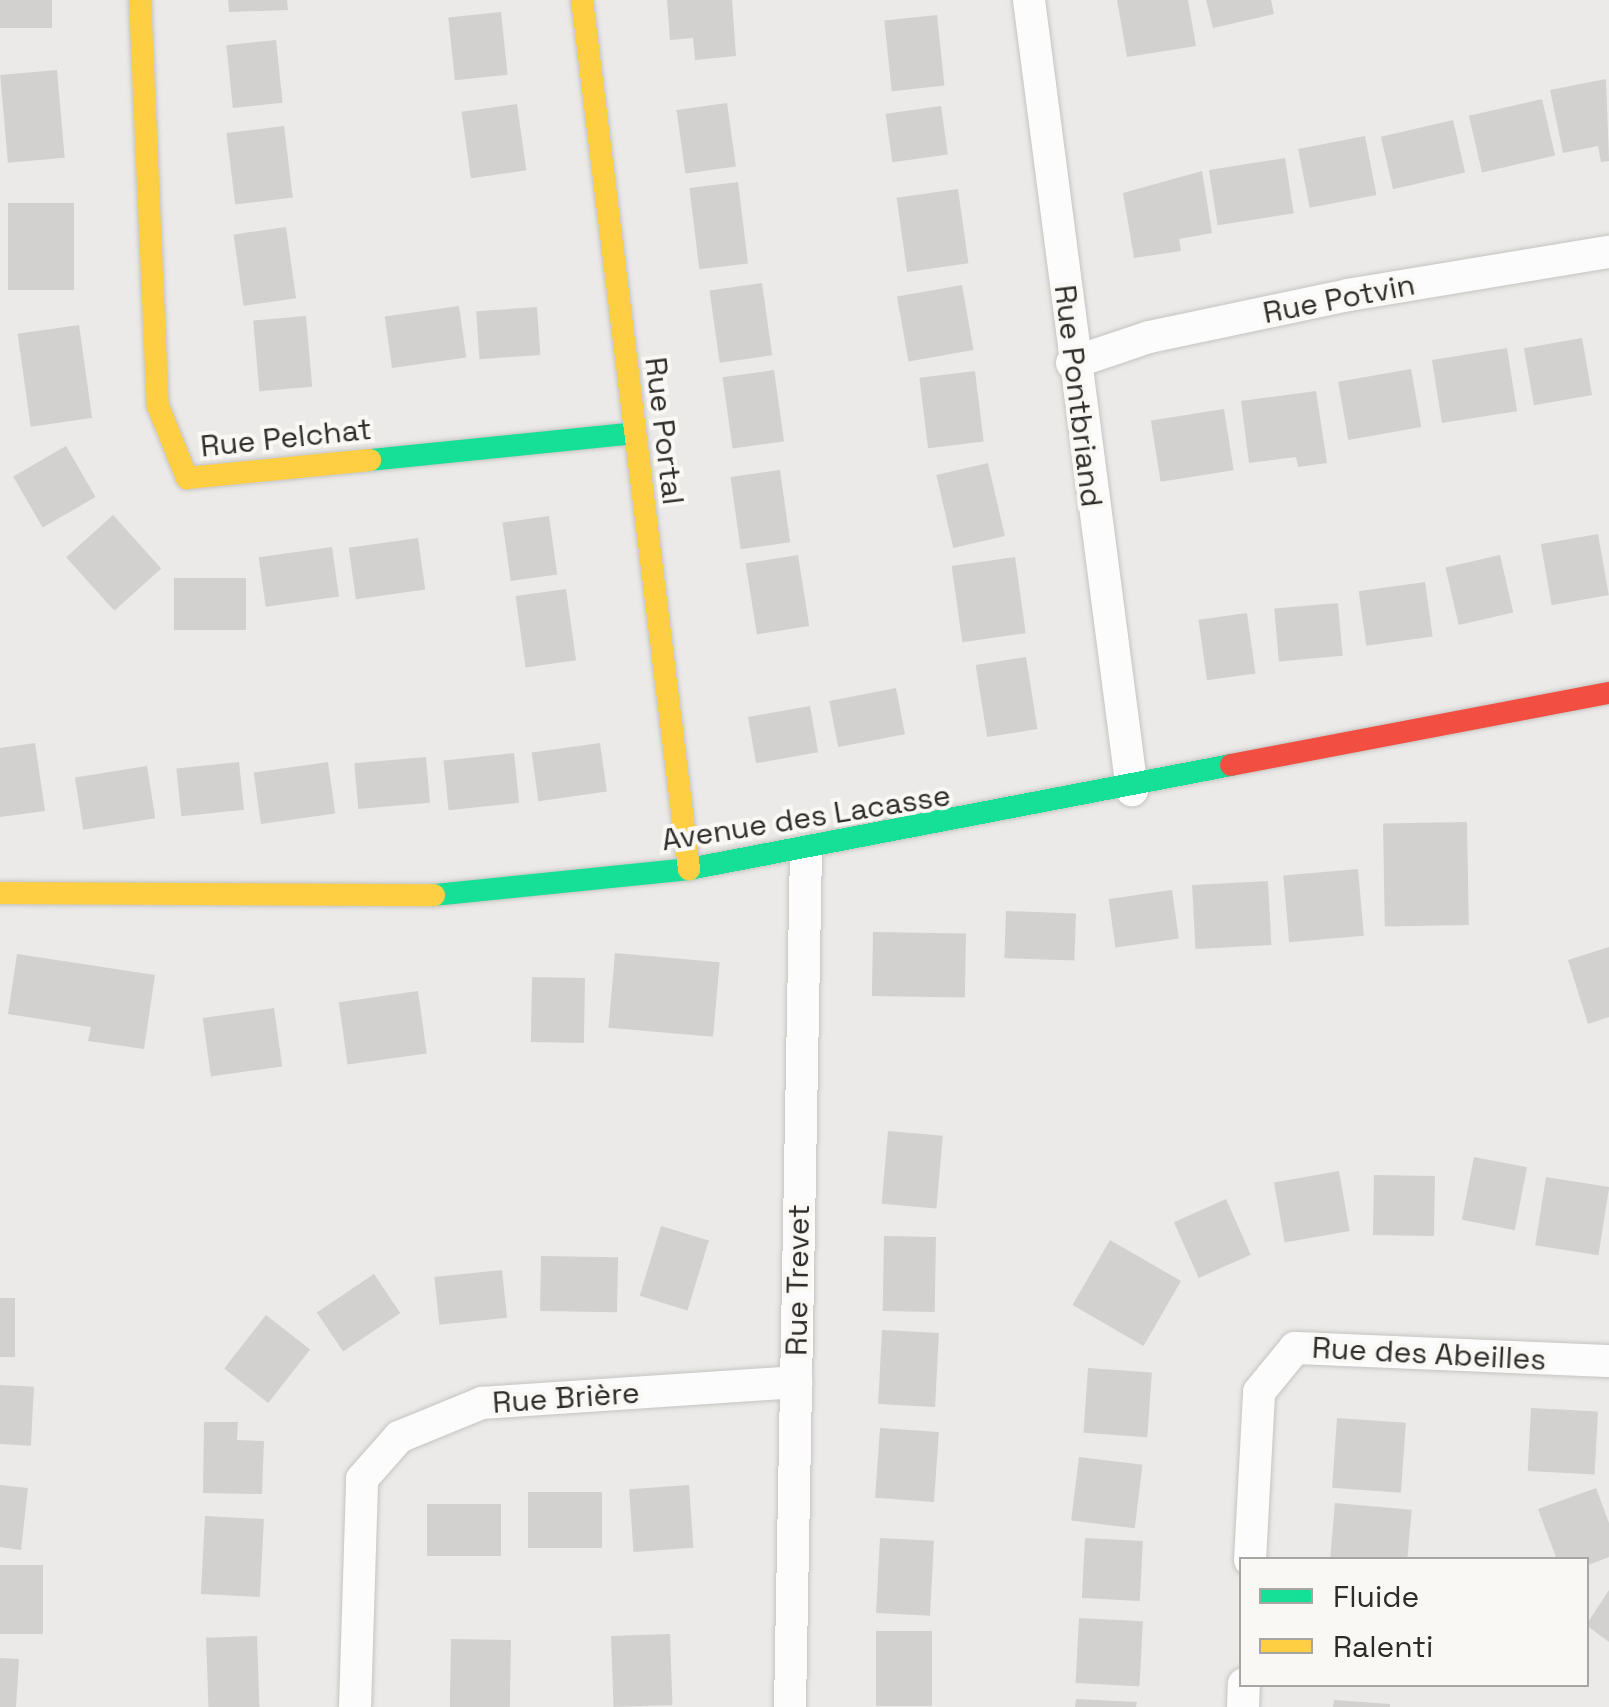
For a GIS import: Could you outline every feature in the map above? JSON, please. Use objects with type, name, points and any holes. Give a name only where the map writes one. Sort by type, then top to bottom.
[{"type":"street","name":"Rue Pelchat","points":[[140,0],[158,406],[187,478],[634,433]]},
{"type":"street","name":"Rue Portal","points":[[582,0],[689,869]]},
{"type":"street","name":"Rue Pontbriand","points":[[1029,0],[1072,364],[1132,790]]},
{"type":"street","name":"Rue Potvin","points":[[1072,364],[1148,338],[1348,295],[1609,252]]},
{"type":"street","name":"Avenue des Lacasse","points":[[0,893],[433,895],[689,869],[806,853],[1609,693]]},
{"type":"street","name":"Rue Trevet","points":[[790,1707],[806,853]]},
{"type":"street","name":"Rue des Abeilles","points":[[1250,1557],[1259,1392],[1295,1348],[1609,1361]]},
{"type":"street","name":"Rue Brière","points":[[356,1707],[362,1479],[399,1437],[482,1403],[796,1382]]},
{"type":"building","points":[[0,0],[52,0],[52,28],[0,28]]},
{"type":"building","points":[[228,0],[287,0],[288,10],[229,12]]},
{"type":"building","points":[[667,0],[732,0],[736,56],[695,60],[693,38],[670,40]]},
{"type":"building","points":[[1117,0],[1188,0],[1196,46],[1127,57]]},
{"type":"building","points":[[1206,0],[1271,0],[1274,14],[1213,28]]},
{"type":"building","points":[[501,12],[508,75],[455,80],[448,18]]},
{"type":"building","points":[[937,15],[944,86],[892,91],[884,21]]},
{"type":"building","points":[[276,40],[283,103],[233,108],[226,45]]},
{"type":"building","points":[[57,70],[65,158],[8,163],[0,75]]},
{"type":"building","points":[[1606,79],[1609,161],[1601,162],[1598,146],[1563,153],[1550,90]]},
{"type":"building","points":[[1542,99],[1555,156],[1482,172],[1469,116]]},
{"type":"building","points":[[727,103],[736,166],[685,173],[676,110]]},
{"type":"building","points":[[517,104],[526,170],[471,178],[462,112]]},
{"type":"building","points":[[941,106],[948,155],[892,162],[886,114]]},
{"type":"building","points":[[1453,120],[1465,173],[1393,189],[1381,137]]},
{"type":"building","points":[[284,126],[293,197],[235,205],[226,133]]},
{"type":"building","points":[[1365,136],[1376,195],[1310,208],[1298,149]]},
{"type":"building","points":[[1285,158],[1294,213],[1218,225],[1209,170]]},
{"type":"building","points":[[1202,171],[1212,233],[1179,239],[1181,251],[1134,258],[1123,193]]},
{"type":"building","points":[[738,182],[748,263],[699,269],[689,188]]},
{"type":"building","points":[[958,189],[968,263],[907,272],[897,198]]},
{"type":"building","points":[[8,203],[74,203],[74,290],[8,290]]},
{"type":"building","points":[[286,227],[296,298],[244,306],[234,234]]},
{"type":"building","points":[[762,283],[772,355],[720,363],[710,290]]},
{"type":"building","points":[[962,285],[973,350],[908,361],[897,296]]},
{"type":"building","points":[[459,306],[466,357],[392,368],[385,316]]},
{"type":"building","points":[[537,307],[540,355],[479,359],[476,311]]},
{"type":"building","points":[[306,316],[312,387],[259,391],[253,321]]},
{"type":"building","points":[[79,325],[92,418],[31,427],[18,334]]},
{"type":"building","points":[[1582,338],[1592,395],[1534,405],[1524,348]]},
{"type":"building","points":[[1507,348],[1517,411],[1442,423],[1432,360]]},
{"type":"building","points":[[1411,369],[1421,427],[1348,440],[1338,382]]},
{"type":"building","points":[[774,370],[784,441],[733,449],[723,377]]},
{"type":"building","points":[[975,371],[984,441],[928,448],[919,378]]},
{"type":"building","points":[[1316,391],[1327,463],[1298,467],[1296,457],[1249,463],[1241,401]]},
{"type":"building","points":[[1224,409],[1234,470],[1161,482],[1151,421]]},
{"type":"building","points":[[66,446],[96,497],[43,528],[13,476]]},
{"type":"building","points":[[988,463],[1005,536],[953,548],[936,475]]},
{"type":"building","points":[[780,470],[790,542],[741,549],[730,477]]},
{"type":"building","points":[[113,515],[161,569],[114,611],[66,557]]},
{"type":"building","points":[[549,516],[557,574],[511,581],[502,523]]},
{"type":"building","points":[[1598,534],[1609,595],[1552,605],[1541,544]]},
{"type":"building","points":[[418,538],[425,589],[356,599],[349,548]]},
{"type":"building","points":[[332,547],[339,597],[266,607],[259,557]]},
{"type":"building","points":[[798,555],[809,626],[757,634],[746,563]]},
{"type":"building","points":[[1500,555],[1513,612],[1459,625],[1445,568]]},
{"type":"building","points":[[1015,557],[1026,633],[962,642],[952,566]]},
{"type":"building","points":[[174,578],[246,578],[246,630],[174,630]]},
{"type":"building","points":[[1425,582],[1433,636],[1366,646],[1359,591]]},
{"type":"building","points":[[566,589],[576,660],[526,667],[515,596]]},
{"type":"building","points":[[1338,603],[1343,656],[1279,661],[1274,609]]},
{"type":"building","points":[[1247,613],[1255,673],[1207,680],[1198,620]]},
{"type":"building","points":[[1026,657],[1037,729],[987,737],[976,665]]},
{"type":"building","points":[[896,688],[905,734],[838,747],[829,701]]},
{"type":"building","points":[[810,706],[818,752],[756,763],[748,717]]},
{"type":"building","points":[[35,743],[45,811],[0,817],[0,748]]},
{"type":"building","points":[[600,743],[607,792],[538,801],[532,753]]},
{"type":"building","points":[[514,753],[519,803],[449,810],[443,760]]},
{"type":"building","points":[[426,757],[430,803],[358,809],[354,763]]},
{"type":"building","points":[[239,762],[244,810],[181,816],[176,769]]},
{"type":"building","points":[[328,762],[335,813],[261,824],[254,772]]},
{"type":"building","points":[[147,766],[155,818],[83,830],[75,777]]},
{"type":"building","points":[[1467,822],[1469,925],[1385,926],[1383,823]]},
{"type":"building","points":[[1358,869],[1364,936],[1289,942],[1283,876]]},
{"type":"building","points":[[1268,881],[1271,945],[1195,949],[1192,885]]},
{"type":"building","points":[[1172,890],[1179,939],[1115,947],[1109,899]]},
{"type":"building","points":[[1006,911],[1076,913],[1074,960],[1004,958]]},
{"type":"building","points":[[873,932],[966,934],[965,998],[872,996]]},
{"type":"building","points":[[1609,947],[1609,1017],[1588,1024],[1568,960]]},
{"type":"building","points":[[615,953],[720,962],[713,1037],[608,1028]]},
{"type":"building","points":[[17,954],[155,975],[144,1049],[88,1041],[91,1027],[8,1014]]},
{"type":"building","points":[[532,977],[585,978],[584,1043],[531,1042]]},
{"type":"building","points":[[418,991],[427,1053],[348,1065],[339,1002]]},
{"type":"building","points":[[274,1008],[282,1066],[211,1076],[203,1018]]},
{"type":"building","points":[[888,1131],[943,1136],[936,1209],[882,1204]]},
{"type":"building","points":[[1474,1157],[1527,1167],[1515,1230],[1462,1220]]},
{"type":"building","points":[[1339,1171],[1350,1231],[1285,1243],[1274,1182]]},
{"type":"building","points":[[1374,1175],[1435,1176],[1434,1236],[1373,1235]]},
{"type":"building","points":[[1546,1177],[1609,1187],[1598,1255],[1535,1245]]},
{"type":"building","points":[[1226,1199],[1251,1255],[1199,1278],[1174,1222]]},
{"type":"building","points":[[661,1226],[709,1241],[687,1310],[640,1296]]},
{"type":"building","points":[[884,1236],[936,1237],[935,1312],[883,1311]]},
{"type":"building","points":[[1110,1240],[1181,1281],[1144,1346],[1072,1305]]},
{"type":"building","points":[[541,1256],[618,1257],[617,1312],[540,1311]]},
{"type":"building","points":[[502,1270],[507,1318],[439,1325],[434,1277]]},
{"type":"building","points":[[374,1274],[400,1313],[343,1352],[317,1313]]},
{"type":"building","points":[[0,1298],[15,1298],[15,1357],[0,1357]]},
{"type":"building","points":[[266,1315],[310,1349],[268,1403],[224,1369]]},
{"type":"building","points":[[882,1330],[939,1333],[935,1407],[878,1404]]},
{"type":"building","points":[[1088,1368],[1152,1372],[1147,1437],[1083,1433]]},
{"type":"building","points":[[0,1385],[34,1387],[31,1446],[0,1444]]},
{"type":"building","points":[[1531,1408],[1598,1412],[1595,1474],[1528,1471]]},
{"type":"building","points":[[1337,1418],[1406,1423],[1401,1493],[1332,1488]]},
{"type":"building","points":[[204,1422],[238,1422],[237,1440],[264,1441],[262,1494],[203,1493]]},
{"type":"building","points":[[880,1428],[939,1432],[934,1502],[875,1498]]},
{"type":"building","points":[[1079,1457],[1143,1465],[1135,1528],[1071,1521]]},
{"type":"building","points":[[0,1485],[28,1488],[21,1550],[0,1547]]},
{"type":"building","points":[[689,1485],[693,1548],[634,1552],[629,1489]]},
{"type":"building","points":[[1596,1488],[1609,1523],[1609,1557],[1589,1565],[1589,1557],[1556,1557],[1538,1509]]},
{"type":"building","points":[[528,1492],[602,1492],[602,1548],[528,1548]]},
{"type":"building","points":[[1335,1503],[1412,1510],[1408,1557],[1330,1557]]},
{"type":"building","points":[[427,1504],[501,1504],[501,1556],[427,1556]]},
{"type":"building","points":[[205,1516],[264,1519],[260,1597],[201,1594]]},
{"type":"building","points":[[880,1538],[934,1541],[930,1616],[876,1613]]},
{"type":"building","points":[[1085,1538],[1143,1541],[1140,1601],[1082,1598]]},
{"type":"building","points":[[0,1565],[43,1565],[43,1634],[0,1634]]},
{"type":"building","points":[[1609,1590],[1609,1642],[1589,1627],[1589,1620]]},
{"type":"building","points":[[1079,1618],[1143,1621],[1140,1686],[1076,1683]]},
{"type":"building","points":[[876,1631],[932,1631],[932,1706],[876,1706]]},
{"type":"building","points":[[670,1634],[672,1705],[614,1707],[611,1636]]},
{"type":"building","points":[[257,1636],[259,1707],[208,1707],[206,1638]]},
{"type":"building","points":[[451,1639],[511,1640],[510,1707],[450,1707]]},
{"type":"building","points":[[0,1658],[19,1659],[16,1707],[0,1707]]},
{"type":"building","points":[[1076,1699],[1137,1702],[1136,1707],[1075,1707]]},
{"type":"building","points":[[1334,1700],[1390,1704],[1390,1707],[1333,1707]]},
{"type":"traffic: fast","points":[[370,460],[634,433]]},
{"type":"traffic: fast","points":[[434,895],[689,869],[1231,765]]},
{"type":"traffic: slow","points":[[140,0],[158,406],[187,478],[370,460]]},
{"type":"traffic: slow","points":[[582,0],[689,869]]},
{"type":"traffic: slow","points":[[0,893],[434,895]]},
{"type":"traffic: jam","points":[[1231,765],[1609,693]]}]
